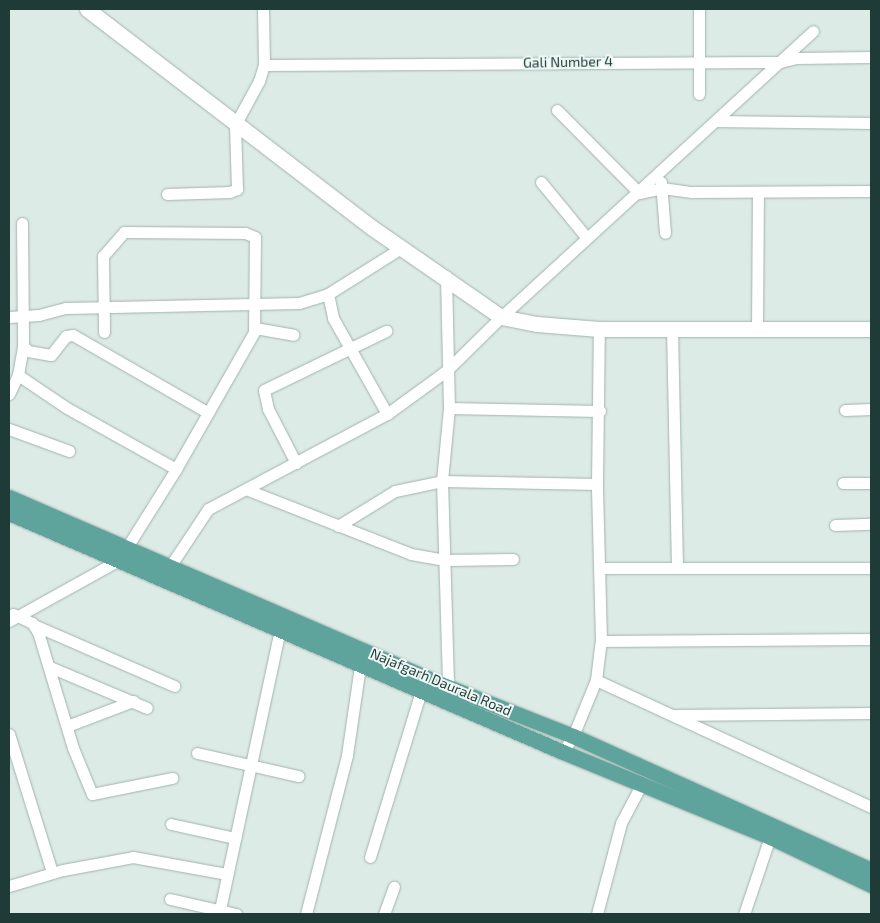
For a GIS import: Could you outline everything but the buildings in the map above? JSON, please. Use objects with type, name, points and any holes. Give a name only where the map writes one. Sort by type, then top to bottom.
[{"type":"main road","name":"Najafgarh Daurala Road","points":[[9,497],[123,554],[281,622],[573,736],[772,832],[871,885]]},
{"type":"main road","name":"Najafgarh Daurala Road","points":[[9,513],[123,554],[169,568],[281,622],[360,666],[641,785],[871,870]]},
{"type":"street","points":[[87,9],[235,125],[401,248],[446,276],[500,317],[536,324],[600,329],[871,329]]},
{"type":"street","points":[[167,194],[230,192],[237,189],[235,125],[259,81],[264,65],[263,9]]},
{"type":"street","points":[[698,9],[699,94]]},
{"type":"street","points":[[169,568],[208,509],[248,490],[386,414],[446,372],[500,317],[660,174],[813,31]]},
{"type":"street","points":[[796,58],[797,45]]},
{"type":"street","name":"Gali Number 4","points":[[264,65],[780,62],[796,58],[871,57]]},
{"type":"street","points":[[557,110],[639,193]]},
{"type":"street","points":[[717,120],[871,123]]},
{"type":"street","points":[[660,174],[665,232]]},
{"type":"street","points":[[540,182],[588,238]]},
{"type":"street","points":[[639,193],[662,188],[692,192],[758,193],[871,191]]},
{"type":"street","points":[[757,329],[758,193]]},
{"type":"street","points":[[9,394],[18,375],[24,346],[22,223]]},
{"type":"street","points":[[12,616],[123,554],[176,468],[255,328],[253,304],[256,243],[252,235],[124,232],[103,256],[104,332]]},
{"type":"street","points":[[9,317],[66,308],[299,303],[328,294],[401,248]]},
{"type":"street","points":[[446,276],[446,372],[449,408],[442,481],[446,560],[448,686]]},
{"type":"street","points":[[328,294],[333,318],[386,414]]},
{"type":"street","points":[[255,328],[293,335]]},
{"type":"street","points":[[563,752],[573,736],[596,680],[601,640],[601,568],[597,484],[600,411],[600,329]]},
{"type":"street","points":[[672,329],[677,568]]},
{"type":"street","points":[[296,463],[268,409],[264,390],[386,332]]},
{"type":"street","points":[[24,346],[28,351],[52,355],[66,336],[77,336],[207,412]]},
{"type":"street","points":[[18,375],[68,408],[176,468]]},
{"type":"street","points":[[449,408],[600,411]]},
{"type":"street","points":[[844,410],[871,409]]},
{"type":"street","points":[[9,429],[69,451]]},
{"type":"street","points":[[338,526],[395,491],[442,481],[597,484]]},
{"type":"street","points":[[843,483],[871,483]]},
{"type":"street","points":[[248,490],[411,554],[446,560],[514,560]]},
{"type":"street","points":[[835,525],[871,524]]},
{"type":"street","points":[[601,568],[871,568]]},
{"type":"street","points":[[12,616],[174,686]]},
{"type":"street","points":[[219,912],[281,622]]},
{"type":"street","points":[[34,625],[50,666],[67,726],[92,794],[172,778]]},
{"type":"street","points":[[601,640],[871,639]]},
{"type":"street","points":[[50,666],[148,708]]},
{"type":"street","points":[[306,914],[347,755],[360,666]]},
{"type":"street","points":[[596,680],[871,807]]},
{"type":"street","points":[[370,857],[421,691]]},
{"type":"street","points":[[67,726],[133,701]]},
{"type":"street","points":[[669,715],[871,712]]},
{"type":"street","points":[[9,734],[52,872]]},
{"type":"street","points":[[197,753],[298,776]]},
{"type":"street","points":[[597,914],[622,823],[641,785]]},
{"type":"street","points":[[171,824],[235,838]]},
{"type":"street","points":[[744,914],[772,832]]},
{"type":"street","points":[[9,886],[52,872],[133,857],[227,874]]},
{"type":"street","points":[[384,914],[394,887]]},
{"type":"street","points":[[170,899],[219,912],[236,914]]}]
